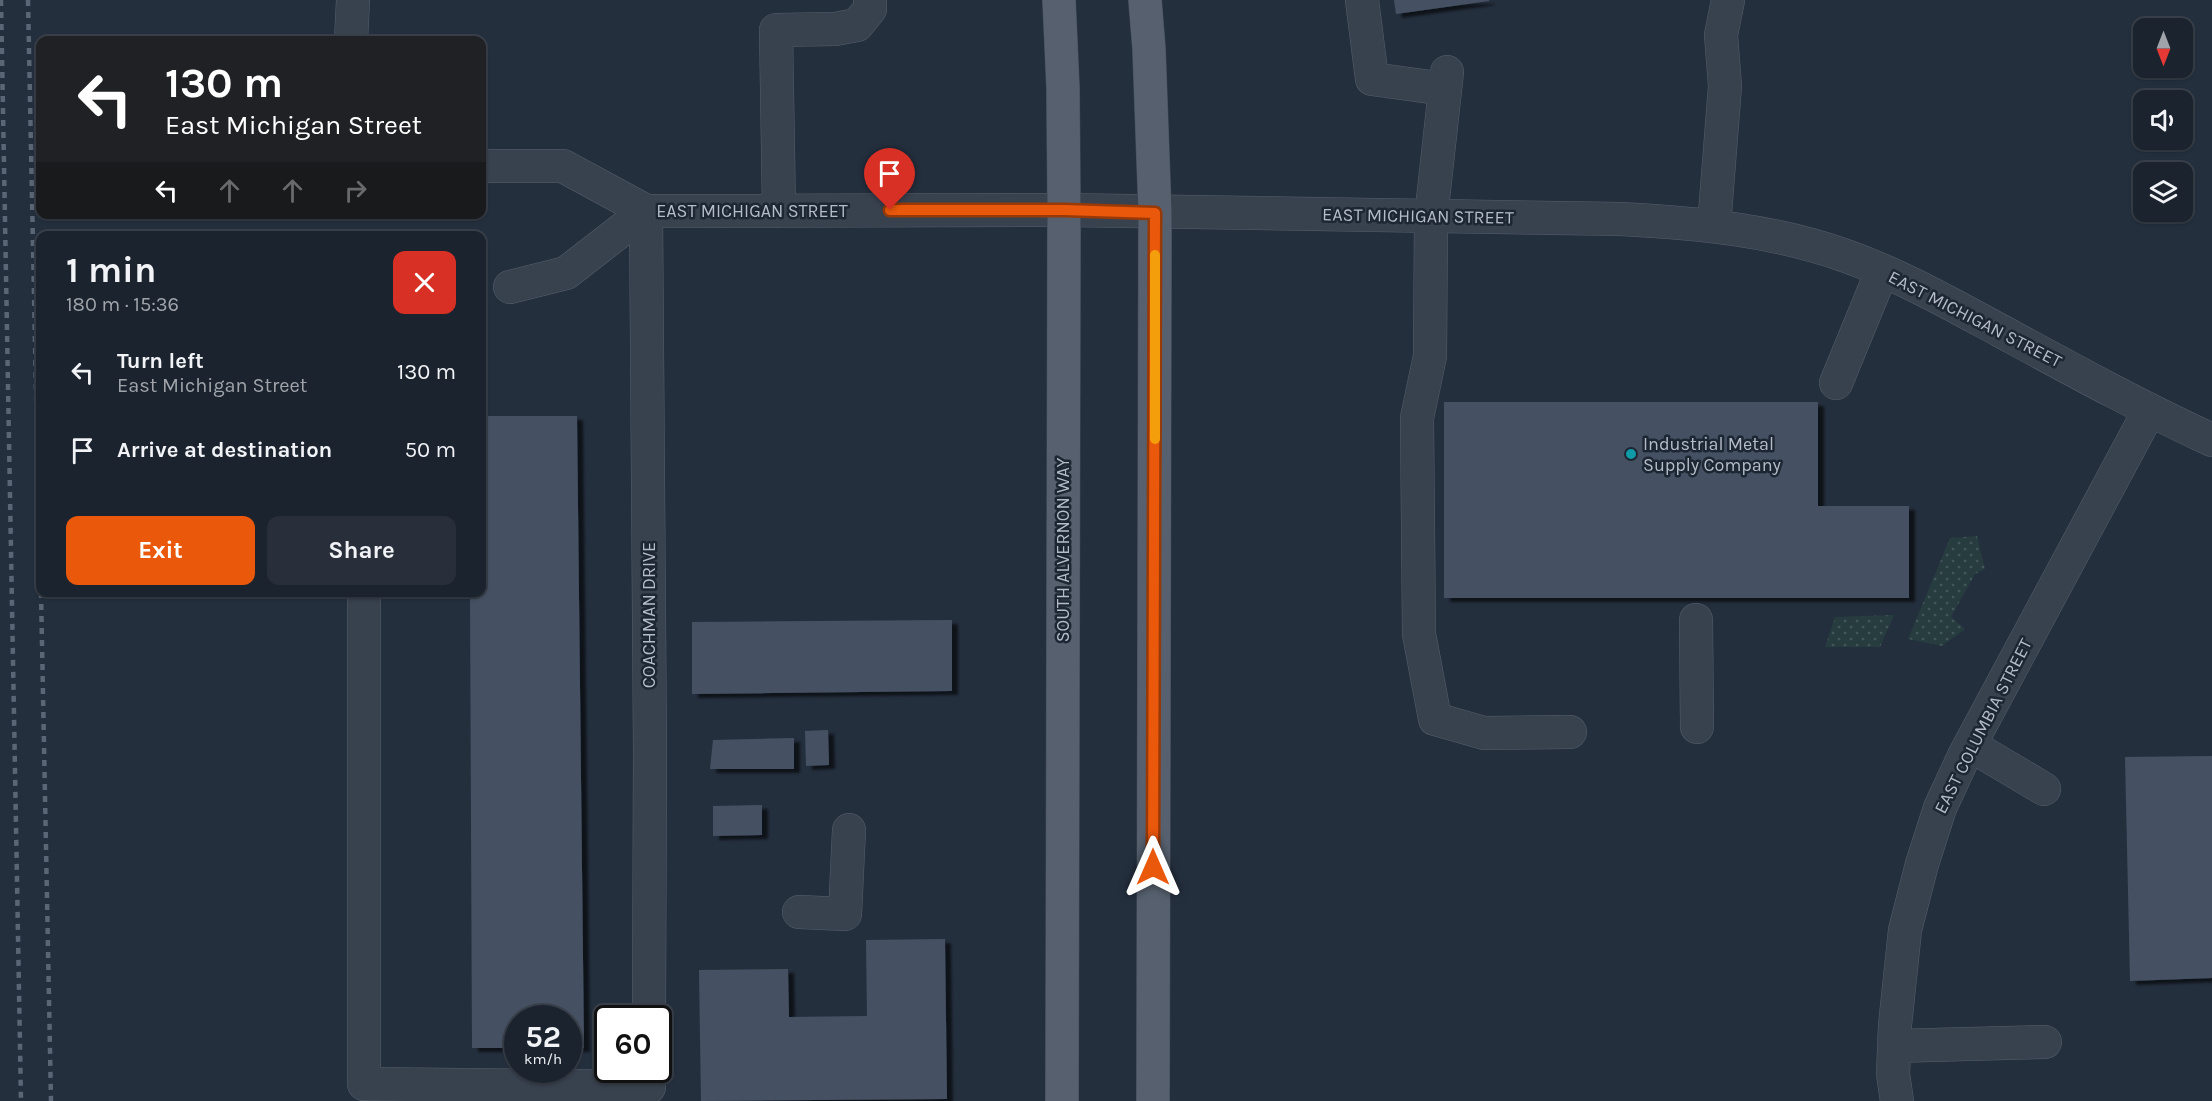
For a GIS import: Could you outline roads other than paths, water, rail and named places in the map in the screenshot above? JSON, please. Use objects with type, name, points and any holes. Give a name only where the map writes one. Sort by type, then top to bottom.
[{"type":"main road","name":"SOUTH ALVERNON WAY","points":[[1059,0],[1063,88],[1064,210],[1062,1101]]},
{"type":"main road","points":[[1145,0],[1155,213],[1152,1101]]},
{"type":"street","points":[[351,36],[353,0]]},
{"type":"street","points":[[779,211],[776,30],[835,29],[857,26],[870,9],[870,0]]},
{"type":"street","points":[[1362,0],[1372,79],[1446,81],[1431,217],[1430,356],[1417,418],[1419,634],[1434,719],[1484,733],[1570,732]]},
{"type":"street","points":[[1714,226],[1725,86],[1721,35],[1728,0]]},
{"type":"street","points":[[486,166],[563,166],[646,211],[566,273],[510,287]]},
{"type":"street","name":"EAST MICHIGAN STREET","points":[[646,211],[1064,210],[1621,219],[1714,226],[1774,236],[1845,255],[1918,286],[2149,411],[2212,440]]},
{"type":"street","name":"COACHMAN DRIVE","points":[[646,211],[650,751],[649,1005]]},
{"type":"street","points":[[1836,383],[1882,271]]},
{"type":"street","name":"EAST COLUMBIA STREET","points":[[1897,1101],[1893,1074],[1894,1046],[1905,930],[1922,864],[1940,808],[1970,745],[2149,411]]},
{"type":"street","points":[[364,597],[364,1084],[649,1086]]},
{"type":"street","points":[[1696,620],[1696,727]]},
{"type":"street","points":[[1970,745],[2044,789]]},
{"type":"street","points":[[799,912],[845,914],[849,830]]},
{"type":"street","points":[[1894,1046],[2045,1042]]},
{"type":"railway","points":[[1,0],[21,1101]]},
{"type":"railway","points":[[28,0],[36,393]]},
{"type":"railway","points":[[41,597],[51,1101]]},
{"type":"place","name":"Industrial Metal Supply Company","points":[[1631,454]]}]
